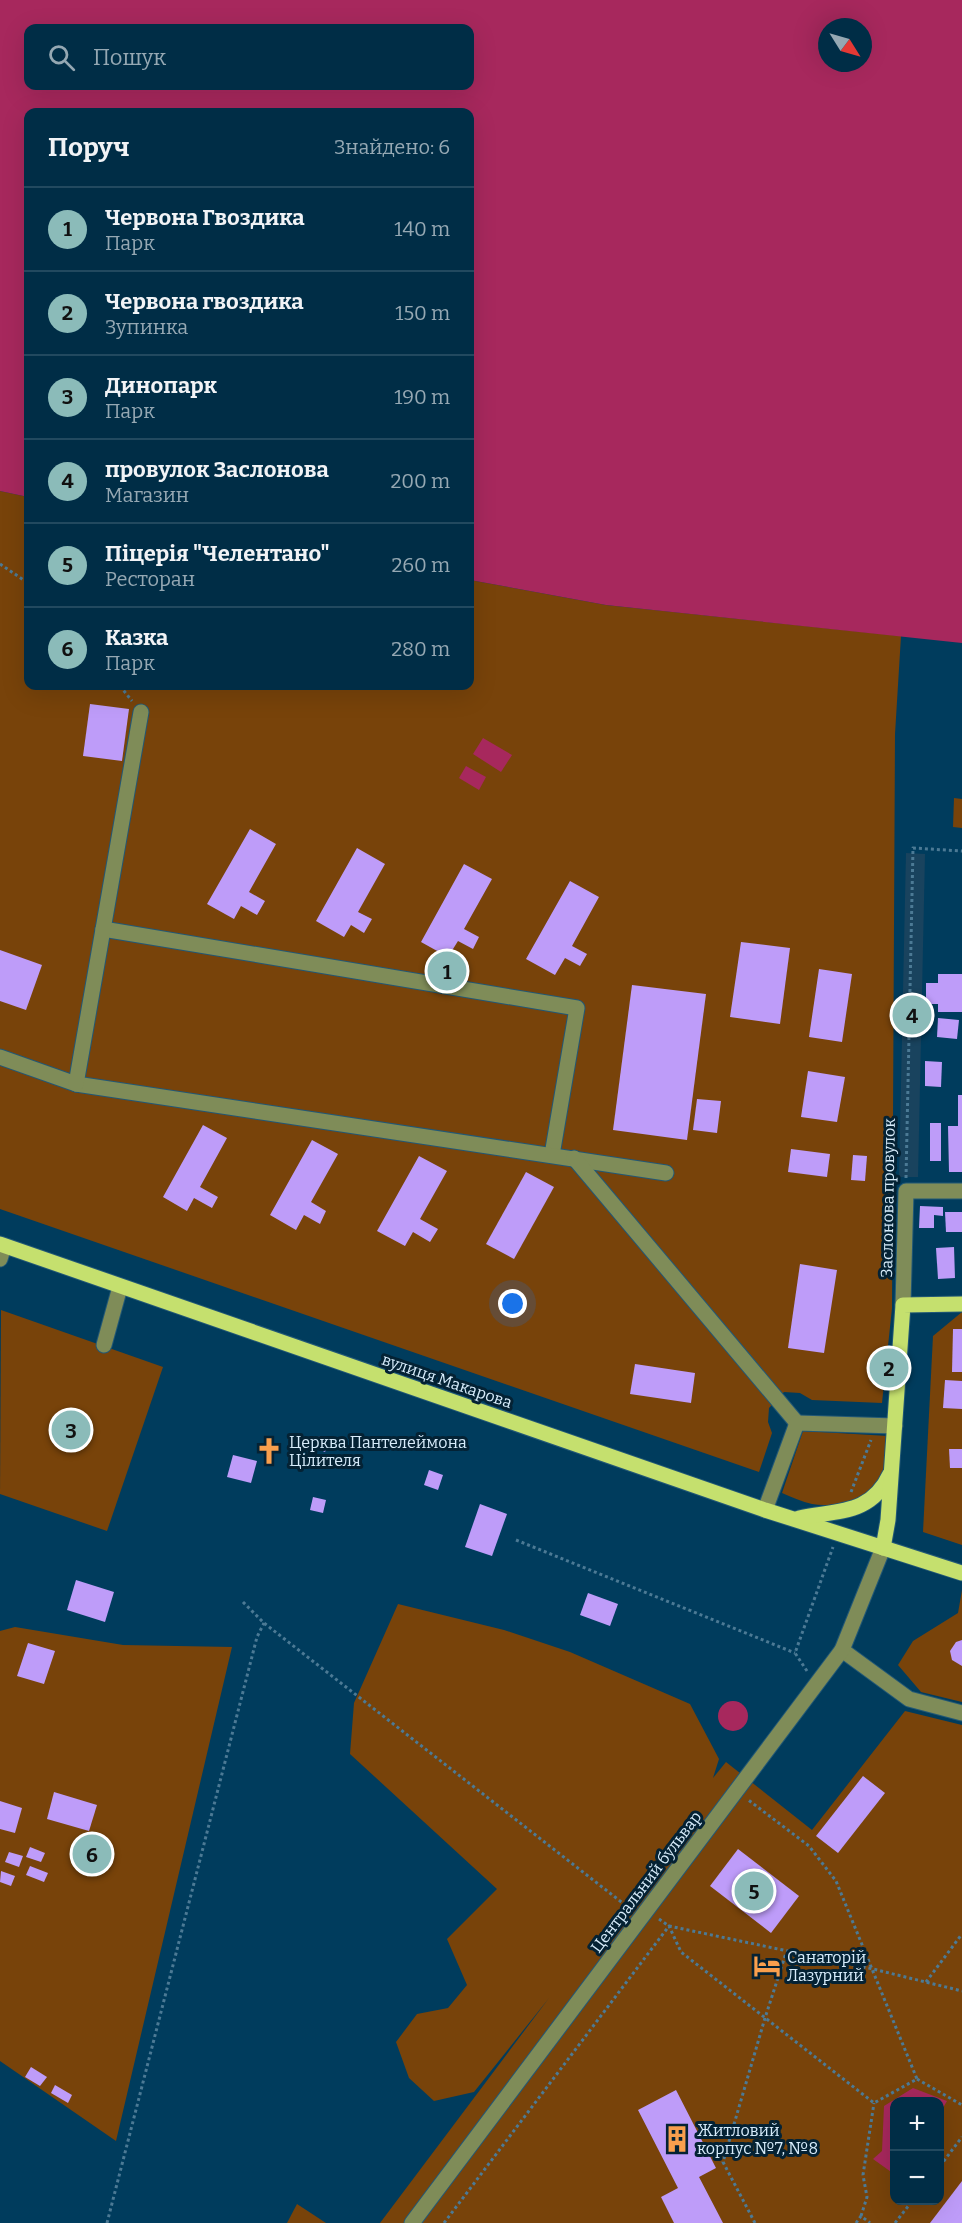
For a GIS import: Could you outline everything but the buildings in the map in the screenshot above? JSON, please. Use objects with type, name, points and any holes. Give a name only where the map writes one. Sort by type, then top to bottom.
[{"type":"main road","name":"вулиця Макарова","points":[[1,1250],[120,1287],[765,1510],[962,1573]]},
{"type":"main road","points":[[903,1305],[962,1304]]},
{"type":"main road","name":"Заслонова провулок","points":[[883,1548],[888,1520],[903,1305]]},
{"type":"main road","points":[[795,1519],[851,1510],[870,1500],[885,1486],[892,1471]]},
{"type":"street","points":[[76,1084],[141,712]]},
{"type":"street","points":[[103,929],[577,1008],[552,1155]]},
{"type":"street","points":[[0,1057],[76,1084],[666,1173]]},
{"type":"street","points":[[574,1158],[797,1423],[895,1426]]},
{"type":"street","points":[[906,1191],[962,1191]]},
{"type":"street","name":"Заслонова провулок","points":[[903,1305],[906,1191]]},
{"type":"street","points":[[104,1345],[120,1287]]},
{"type":"street","points":[[765,1510],[797,1423]]},
{"type":"street","name":"Центральний бульвар","points":[[412,2223],[843,1650],[883,1548]]},
{"type":"street","points":[[843,1650],[909,1699],[962,1713]]},
{"type":"path","points":[[0,564],[24,581]]},
{"type":"path","name":"Заслонова провулок","points":[[906,1191],[913,848],[962,851]]},
{"type":"path","points":[[843,1512],[877,1426]]},
{"type":"path","points":[[795,1653],[838,1533]]},
{"type":"path","points":[[516,1540],[795,1653],[816,1685]]},
{"type":"path","points":[[243,1602],[264,1623],[645,1914],[669,1926],[786,1953],[873,1969],[962,1991]]},
{"type":"path","points":[[107,2223],[254,1649],[264,1623]]},
{"type":"path","points":[[742,1785],[809,1846],[836,1881],[917,2079],[962,2105]]},
{"type":"path","points":[[669,1926],[681,1952],[874,2103]]},
{"type":"path","points":[[444,2223],[669,1926]]},
{"type":"path","points":[[926,1982],[962,1934]]},
{"type":"path","points":[[755,2223],[723,2162],[786,1953]]},
{"type":"path","points":[[874,2103],[917,2079]]},
{"type":"path","points":[[856,2223],[861,2216],[867,2197],[862,2175],[874,2103]]},
{"type":"path","points":[[944,2160],[962,2137]]},
{"type":"path","points":[[895,2223],[909,2205]]},
{"type":"path","points":[[861,2216],[870,2223]]},
{"type":"shaded area","points":[[0,0],[962,0],[962,643],[606,605],[474,581],[474,108],[24,108],[24,496],[0,491]]},
{"type":"shaded area","points":[[0,491],[24,496],[24,690],[474,690],[474,581],[606,605],[901,636],[895,734],[892,1308],[882,1403],[812,1400],[800,1393],[784,1392],[769,1408],[768,1422],[772,1433],[759,1472],[0,1209]]},
{"type":"shaded area","points":[[483,738],[512,755],[501,772],[473,754]]},
{"type":"shaded area","points":[[466,766],[486,777],[479,790],[459,778]]},
{"type":"shaded area","points":[[954,798],[962,799],[962,828],[953,827]]},
{"type":"shaded area","points":[[906,853],[925,854],[918,1177],[899,1177]]},
{"type":"shaded area","points":[[1,1310],[163,1367],[107,1531],[0,1494]]},
{"type":"shaded area","points":[[962,1312],[962,1545],[923,1532],[933,1336]]},
{"type":"shaded area","points":[[803,1431],[888,1436],[885,1467],[877,1485],[862,1497],[831,1505],[808,1503],[782,1493]]},
{"type":"shaded area","points":[[962,1590],[962,1702],[921,1692],[898,1665],[913,1641],[958,1613]]},
{"type":"shaded area","name":"Санаторій Лазурний","points":[[398,1604],[504,1630],[570,1652],[690,1704],[719,1759],[713,1778],[726,1762],[812,1830],[905,1711],[962,1725],[962,2223],[380,2223],[549,1998],[474,2092],[434,2101],[409,2078],[396,2042],[417,2014],[448,2008],[467,1985],[447,1939],[497,1889],[350,1754],[354,1703]]},
{"type":"shaded area","points":[[15,1627],[123,1645],[232,1647],[116,2141],[0,2061],[0,1631]]},
{"type":"shaded area","points":[[733,1701],[744,1705],[748,1716],[744,1727],[733,1731],[722,1727],[718,1716],[722,1705]]},
{"type":"shaded area","points":[[913,2088],[937,2097],[898,2097]]},
{"type":"shaded area","points":[[890,2102],[890,2171],[873,2159],[882,2151],[884,2106]]},
{"type":"shaded area","points":[[297,2204],[326,2223],[287,2223]]},
{"type":"place","name":"Червона Гвоздика","points":[[447,971]]},
{"type":"place","name":"провулок Заслонова","points":[[912,1015]]},
{"type":"place","name":"Червона гвоздика","points":[[889,1368]]},
{"type":"place","name":"Динопарк","points":[[71,1430]]},
{"type":"place","name":"Церква Пантелеймона Цілителя","points":[[269,1451]]},
{"type":"place","name":"Казка","points":[[92,1854]]},
{"type":"place","name":"Піцерія \"Челентано\"","points":[[754,1891]]},
{"type":"place","name":"Санаторій Лазурний","points":[[767,1966]]},
{"type":"place","name":"Житловий корпус №7, №8","points":[[677,2139]]}]
